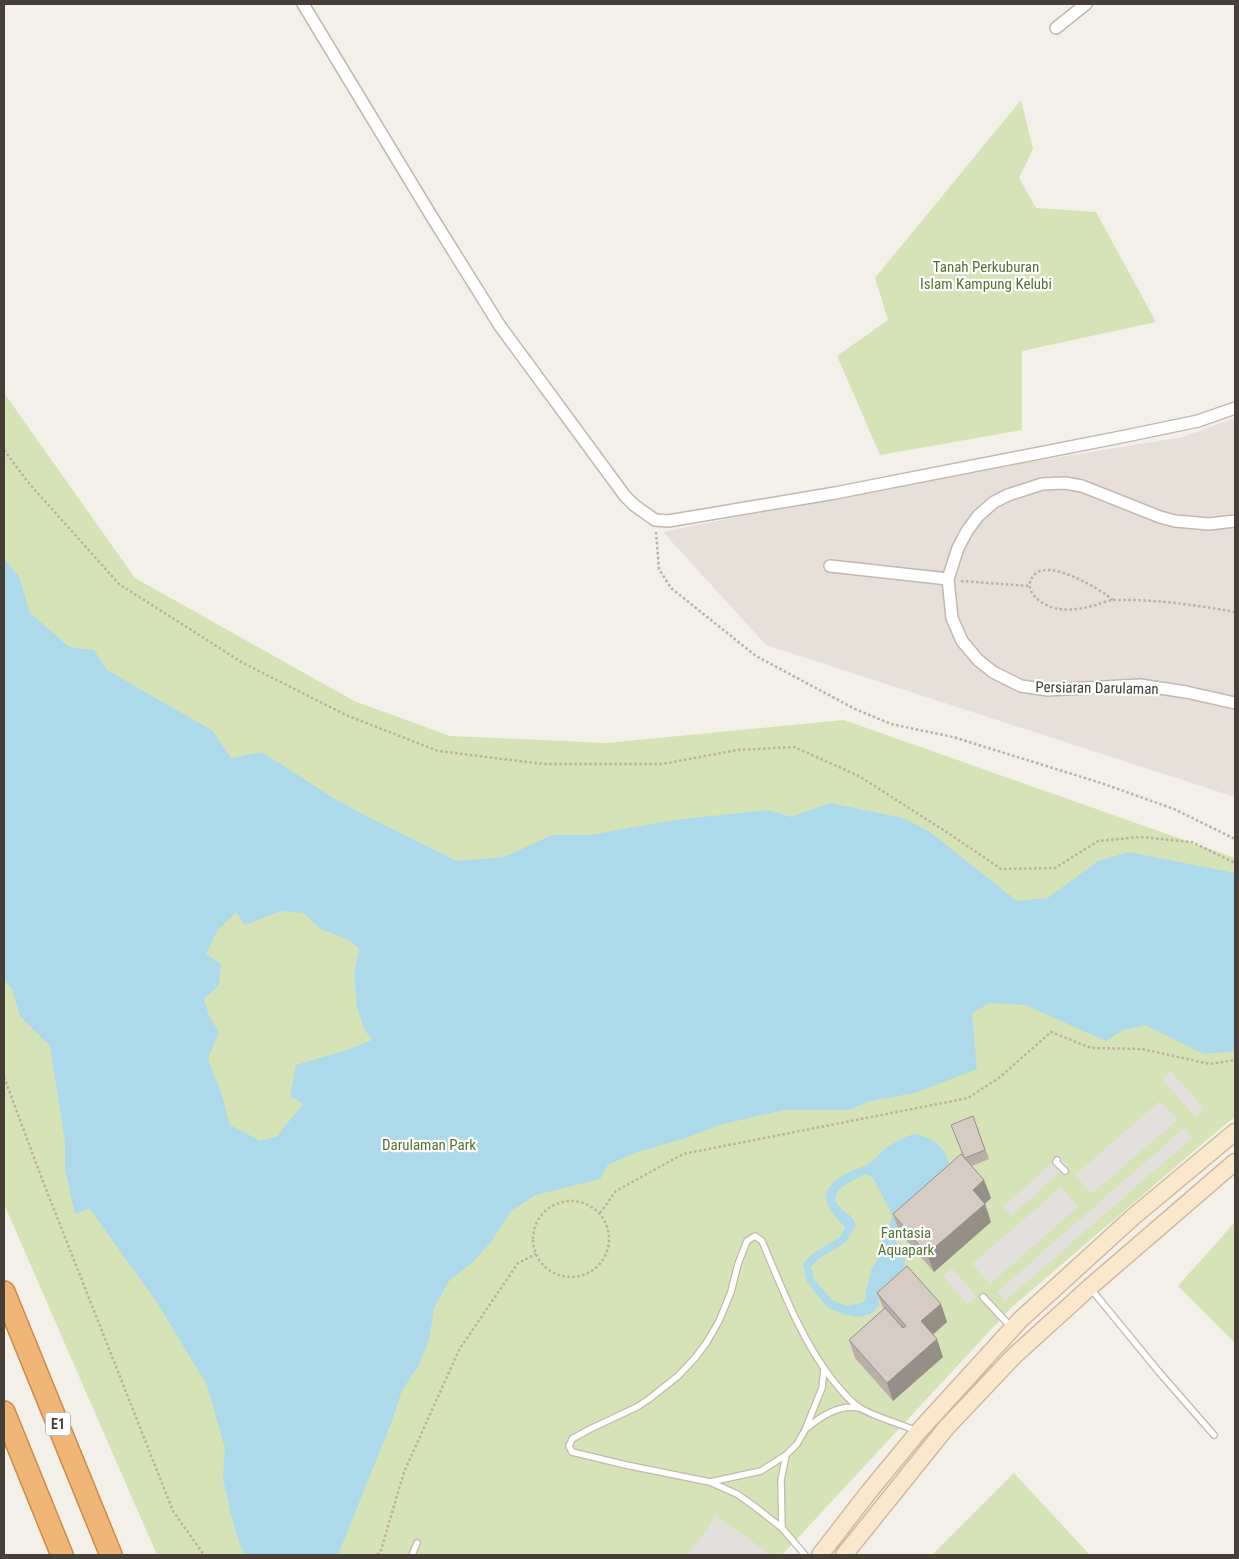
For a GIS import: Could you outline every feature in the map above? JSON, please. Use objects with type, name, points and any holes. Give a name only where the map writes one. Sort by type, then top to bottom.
[{"type":"highway","name":"E1","points":[[4,1292],[111,1555]]},
{"type":"highway","points":[[4,1412],[62,1555]]},
{"type":"street","points":[[303,4],[500,326],[625,496],[655,520],[668,521],[835,493],[1198,421],[1235,408]]},
{"type":"street","points":[[1056,28],[1086,4]]},
{"type":"street","name":"Persiaran Darulaman","points":[[1235,521],[1209,524],[1175,521],[1160,517],[1082,486],[1065,483],[1042,484],[1008,494],[994,502],[978,516],[967,530],[958,548],[948,579],[952,618],[962,641],[978,660],[993,672],[1021,686],[1048,690],[1140,686],[1186,692],[1235,704]]},
{"type":"street","points":[[830,566],[948,579]]},
{"type":"street","points":[[820,1555],[868,1493],[920,1431],[1012,1328],[1133,1216],[1235,1132]]},
{"type":"street","points":[[844,1555],[946,1428],[1014,1356],[1090,1287],[1235,1162]]},
{"type":"lane","points":[[1057,1160],[1056,1162],[1065,1171]]},
{"type":"lane","points":[[805,1555],[782,1528],[737,1494],[710,1482],[572,1452],[569,1446],[572,1440],[590,1429],[649,1399],[678,1376],[695,1358],[719,1321],[731,1292],[738,1264],[747,1241],[755,1236],[762,1241],[790,1308],[824,1369],[848,1398],[861,1408]]},
{"type":"lane","points":[[1090,1287],[1159,1372],[1214,1435]]},
{"type":"lane","points":[[983,1298],[1012,1328]]},
{"type":"lane","points":[[710,1482],[760,1471],[786,1455],[797,1444],[805,1430],[822,1388],[824,1369]]},
{"type":"lane","points":[[805,1430],[836,1410],[853,1407],[861,1408],[920,1431]]},
{"type":"lane","points":[[782,1528],[781,1480],[786,1455]]},
{"type":"lane","points":[[412,1555],[417,1543]]},
{"type":"path","points":[[4,450],[27,480],[119,584],[243,663],[346,714],[438,751],[543,764],[662,764],[737,750],[794,747],[859,776],[1001,869],[1055,868],[1098,841],[1140,837],[1192,842],[1235,863]]},
{"type":"path","points":[[655,520],[659,569],[671,588],[756,656],[855,709],[891,724],[953,737],[1101,784],[1174,809],[1235,839]]},
{"type":"path","points":[[1113,600],[1090,584],[1054,570],[1037,571],[1031,578],[1029,586],[1037,599],[1058,609],[1086,608],[1113,600],[1159,602],[1235,612]]},
{"type":"path","points":[[948,579],[1029,586]]},
{"type":"path","points":[[600,1213],[616,1191],[683,1154],[968,1098],[1000,1077],[1051,1032],[1091,1048],[1142,1048],[1210,1064],[1235,1060]]},
{"type":"path","points":[[4,1077],[42,1179],[173,1511],[204,1555]]},
{"type":"path","points":[[566,1201],[585,1203],[600,1213],[609,1230],[609,1248],[605,1257],[592,1271],[583,1275],[564,1277],[547,1269],[540,1262],[536,1254],[533,1246],[534,1229],[542,1214],[557,1203],[566,1201]]},
{"type":"path","points":[[377,1555],[381,1550],[404,1472],[458,1350],[518,1263],[536,1254]]},
{"type":"shaded area","points":[[1235,418],[1235,797],[766,645],[663,532],[938,477],[1183,437]]},
{"type":"shaded area","points":[[1171,1071],[1204,1109],[1195,1117],[1162,1079]]},
{"type":"shaded area","points":[[1160,1101],[1177,1120],[1092,1194],[1075,1175]]},
{"type":"shaded area","points":[[1184,1128],[1192,1138],[1005,1301],[997,1292]]},
{"type":"shaded area","points":[[1059,1156],[1068,1165],[1011,1216],[1003,1207]]},
{"type":"shaded area","points":[[1061,1187],[1078,1207],[990,1284],[972,1264]]},
{"type":"shaded area","points":[[952,1268],[976,1297],[967,1304],[943,1276]]},
{"type":"shaded area","points":[[716,1516],[770,1554],[688,1555]]},
{"type":"green space","name":"Tanah Perkuburan Islam Kampung Kelubi","points":[[1021,100],[1033,149],[1019,178],[1036,208],[1096,212],[1156,322],[1022,351],[1022,430],[880,455],[837,356],[888,320],[875,278]]},
{"type":"green space","name":"Darulaman Park","points":[[4,393],[135,578],[354,701],[450,736],[606,743],[844,720],[1235,858],[1235,1117],[1012,1307],[782,1555],[157,1555],[4,1204]]},
{"type":"green space","points":[[1235,1222],[1235,1343],[1178,1286]]},
{"type":"green space","points":[[1014,1473],[1090,1555],[932,1555]]},
{"type":"water","points":[[4,559],[19,576],[30,613],[69,647],[94,650],[107,670],[213,731],[231,758],[262,752],[332,797],[457,861],[504,857],[552,835],[590,835],[674,820],[768,810],[791,817],[830,803],[903,818],[930,832],[1017,901],[1043,898],[1045,900],[1098,861],[1129,852],[1235,873],[1235,1051],[1204,1054],[1145,1025],[1123,1030],[1106,1041],[1025,1005],[990,1003],[972,1013],[977,1069],[915,1093],[870,1101],[849,1110],[784,1110],[719,1125],[689,1137],[634,1153],[608,1165],[600,1179],[536,1195],[512,1210],[491,1242],[472,1263],[449,1281],[434,1308],[429,1340],[419,1365],[402,1390],[392,1421],[338,1555],[245,1555],[241,1548],[230,1511],[223,1477],[225,1449],[207,1385],[156,1301],[89,1208],[75,1214],[65,1170],[65,1142],[50,1046],[20,1016],[12,989],[4,980]],"holes":[[[281,911],[303,913],[321,929],[349,940],[359,949],[354,974],[357,1007],[364,1029],[372,1040],[347,1050],[296,1065],[290,1096],[303,1104],[278,1136],[260,1141],[230,1125],[221,1092],[208,1059],[219,1032],[209,1016],[204,999],[219,985],[221,964],[206,954],[217,931],[236,912],[245,925]]]},
{"type":"water","points":[[914,1134],[932,1140],[939,1145],[947,1157],[951,1183],[895,1231],[898,1250],[905,1260],[905,1274],[886,1288],[880,1289],[878,1296],[879,1306],[871,1314],[859,1317],[843,1314],[827,1307],[807,1282],[803,1264],[812,1254],[840,1237],[845,1227],[833,1214],[826,1201],[826,1194],[829,1188],[835,1181],[847,1173],[869,1163],[886,1148]],"holes":[[[866,1174],[873,1178],[892,1215],[890,1224],[881,1234],[884,1251],[872,1267],[866,1299],[862,1303],[846,1306],[832,1300],[814,1279],[811,1267],[817,1260],[846,1242],[856,1225],[853,1218],[840,1208],[835,1200],[839,1190]]]},
{"type":"building","points":[[973,1116],[985,1150],[965,1158],[951,1125]]},
{"type":"building","points":[[961,1154],[984,1180],[973,1190],[985,1204],[927,1254],[893,1214]]},
{"type":"building","points":[[907,1266],[941,1304],[921,1321],[937,1339],[887,1383],[849,1340],[885,1308],[903,1328],[906,1326],[877,1293]]},
{"type":"park label","name":"Fantasia Aquapark","points":[[906,1242]]}]
